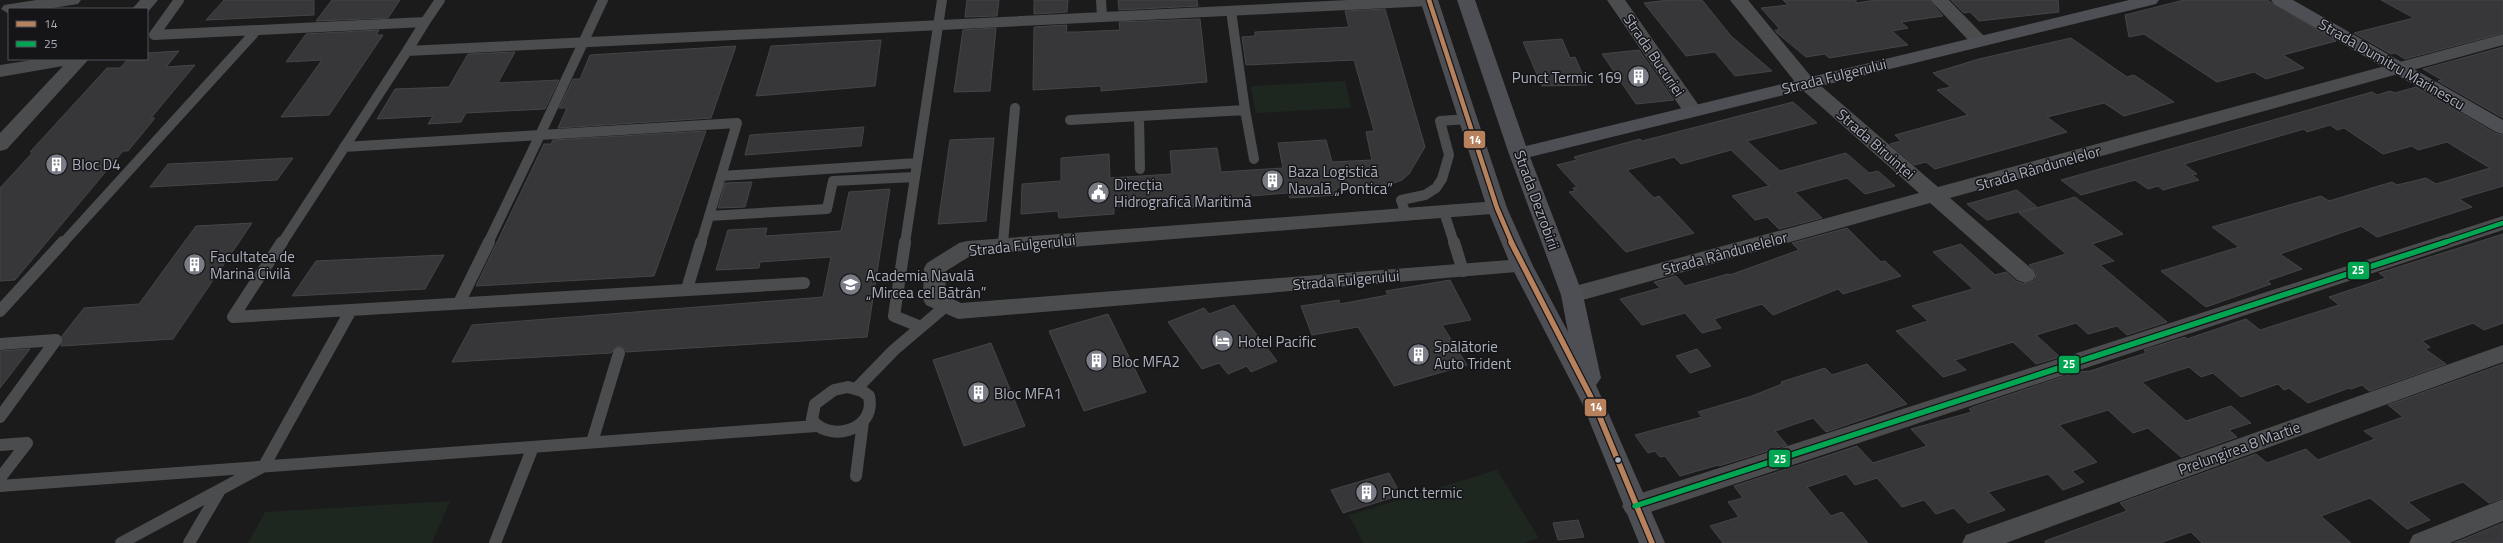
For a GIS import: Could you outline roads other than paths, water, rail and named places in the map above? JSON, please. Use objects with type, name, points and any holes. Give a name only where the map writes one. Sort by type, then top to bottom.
[{"type":"main road","name":"Strada Dezrobirii","points":[[1466,0],[1519,154],[1572,295],[1594,403]]},
{"type":"main road","name":"Strada Dumitru Marinescu","points":[[2280,0],[2503,128]]},
{"type":"main road","name":"Strada Dezrobirii","points":[[1430,1],[1497,208],[1522,266],[1594,403],[1635,506],[1652,543]]},
{"type":"main road","name":"Strada Fulgerului","points":[[1519,154],[1692,110],[2145,1]]},
{"type":"street","points":[[17,8],[72,0]]},
{"type":"street","points":[[142,8],[148,0]]},
{"type":"street","name":"Strada Bucuriei","points":[[1616,0],[1692,110]]},
{"type":"street","name":"Strada Biruinței","points":[[1739,0],[1806,83],[2025,275]]},
{"type":"street","points":[[1939,0],[1980,41]]},
{"type":"street","name":"Strada Rândunelelor","points":[[1572,295],[2503,39]]},
{"type":"street","points":[[0,71],[66,60]]},
{"type":"street","points":[[0,145],[79,60]]},
{"type":"street","name":"Strada Fulgerului","points":[[1497,208],[967,248],[935,268],[934,299],[958,311],[1522,266]]},
{"type":"street","points":[[1635,506],[2503,223]]},
{"type":"street","name":"Prelungirea 8 Martie","points":[[1975,543],[2503,353]]},
{"type":"street","points":[[2422,543],[2503,510]]},
{"type":"lane","points":[[180,0],[154,35],[425,22]]},
{"type":"lane","points":[[440,0],[233,317],[804,283]]},
{"type":"lane","points":[[459,303],[603,0]]},
{"type":"lane","points":[[921,327],[894,316],[942,0]]},
{"type":"lane","points":[[1102,0],[1102,17]]},
{"type":"lane","points":[[1257,0],[1258,10]]},
{"type":"lane","points":[[407,51],[1430,1]]},
{"type":"lane","points":[[1231,11],[1245,110],[1254,159]]},
{"type":"lane","points":[[0,311],[257,30]]},
{"type":"lane","points":[[1003,245],[1015,108]]},
{"type":"lane","points":[[1070,120],[1245,110]]},
{"type":"lane","points":[[1139,116],[1140,169]]},
{"type":"lane","points":[[1406,215],[1401,200],[1425,195],[1436,188],[1442,179],[1449,155],[1440,121],[1468,119]]},
{"type":"lane","points":[[344,147],[737,123],[687,289]]},
{"type":"lane","points":[[721,176],[917,163]]},
{"type":"lane","points":[[709,216],[827,209],[833,181],[915,177]]},
{"type":"lane","points":[[1444,212],[1463,271]]},
{"type":"lane","points":[[857,388],[921,327],[947,305]]},
{"type":"lane","points":[[121,543],[264,466],[351,310]]},
{"type":"lane","points":[[0,344],[56,340],[0,417]]},
{"type":"lane","points":[[592,442],[619,353]]},
{"type":"lane","points":[[856,476],[863,422],[872,409],[872,402],[864,391],[857,388],[839,388],[821,397],[812,412],[812,419],[816,426],[823,430],[844,431],[863,422]]},
{"type":"lane","points":[[0,486],[816,426]]},
{"type":"lane","points":[[0,445],[26,443],[0,478]]},
{"type":"lane","points":[[495,543],[533,447]]},
{"type":"lane","points":[[189,543],[220,490]]},
{"type":"place","name":"Punct Termic 169","points":[[1638,77]]},
{"type":"place","name":"Bloc D4","points":[[56,164]]},
{"type":"place","name":"Baza Logistică Navală „Pontica”","points":[[1272,180]]},
{"type":"place","name":"Direcția Hidrografică Maritimă","points":[[1098,193]]},
{"type":"place","name":"Facultatea de Marină Civilă","points":[[195,265]]},
{"type":"place","name":"Academia Navală „Mircea cel Bătrân”","points":[[850,284]]},
{"type":"place","name":"Hotel Pacific","points":[[1222,341]]},
{"type":"place","name":"Spălătorie Auto Trident","points":[[1418,355]]},
{"type":"place","name":"Bloc MFA2","points":[[1097,361]]},
{"type":"place","name":"Bloc MFA1","points":[[978,393]]},
{"type":"place","name":"Punct termic","points":[[1366,492]]}]
